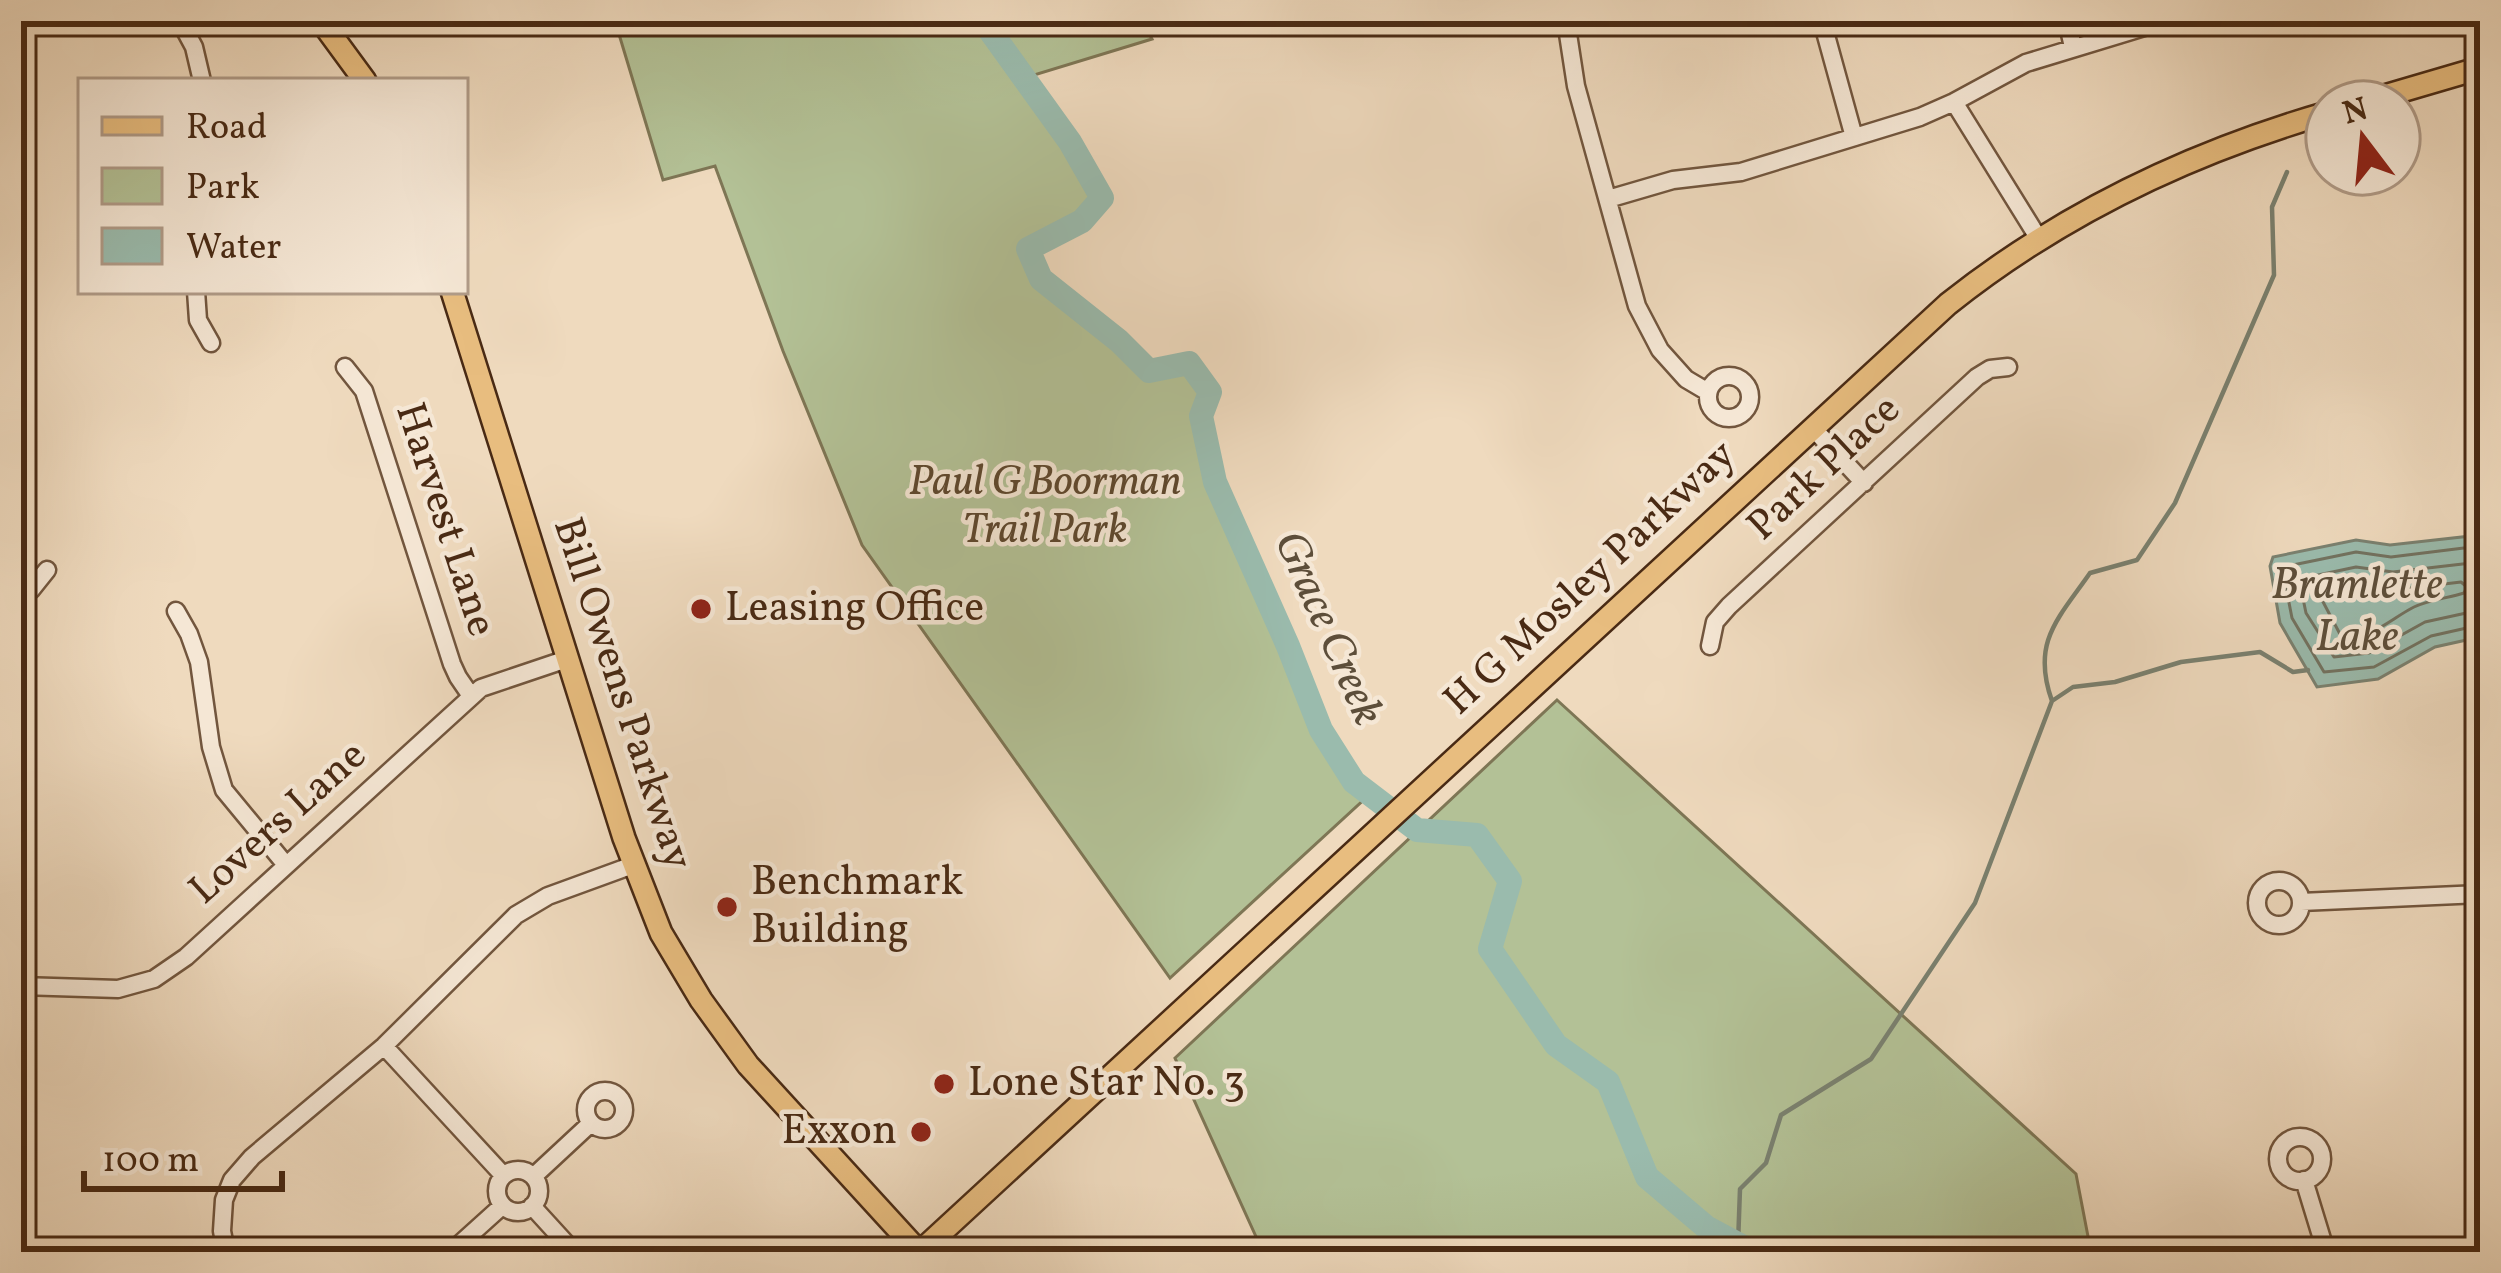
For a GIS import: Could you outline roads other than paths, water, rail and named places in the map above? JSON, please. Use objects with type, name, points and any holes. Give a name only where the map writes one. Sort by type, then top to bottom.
[{"type":"main road","points":[[321,21],[363,78]]},
{"type":"main road","points":[[2423,85],[2480,68]]},
{"type":"main road","name":"H G Mosley Parkway","points":[[920,1252],[1948,304],[2089,209],[2183,162],[2303,120]]},
{"type":"main road","name":"Bill Owens Parkway","points":[[453,294],[633,865],[668,947],[722,1031],[763,1082],[920,1252]]},
{"type":"street","points":[[180,21],[194,47],[201,78]]},
{"type":"street","points":[[1567,21],[1576,86],[1634,296],[1660,350],[1686,380],[1708,392]]},
{"type":"street","points":[[1822,21],[1854,136]]},
{"type":"street","points":[[2067,21],[2073,46]]},
{"type":"street","points":[[1608,199],[1673,180],[1733,174],[1932,113],[2026,63],[2164,21]]},
{"type":"street","points":[[1954,102],[2039,239]]},
{"type":"street","points":[[196,294],[198,320],[211,343]]},
{"type":"street","name":"Harvest Lane","points":[[345,367],[364,391],[452,664],[471,697]]},
{"type":"street","name":"Park Place","points":[[1710,646],[1715,622],[1723,612],[1977,377],[1990,369],[2008,367]]},
{"type":"street","points":[[1812,428],[1864,483]]},
{"type":"street","points":[[21,595],[46,570]]},
{"type":"street","points":[[176,611],[199,662],[211,747],[224,790],[286,865]]},
{"type":"street","name":"Lovers Lane","points":[[21,986],[118,989],[154,979],[186,957],[471,697],[491,684],[567,659]]},
{"type":"street","points":[[226,1252],[221,1215],[226,1193],[252,1156],[384,1046],[524,909],[633,865]]},
{"type":"street","points":[[2301,902],[2480,894]]},
{"type":"street","points":[[384,1046],[503,1175]]},
{"type":"street","points":[[534,1176],[591,1124]]},
{"type":"street","points":[[523,1169],[534,1176],[539,1188],[532,1206],[520,1212],[502,1206],[496,1186],[503,1175],[523,1169]]},
{"type":"street","points":[[2304,1180],[2326,1252]]},
{"type":"street","points":[[451,1252],[502,1206]]},
{"type":"street","points":[[532,1206],[574,1252]]},
{"type":"water","name":"Bramlette Lake","points":[[2480,535],[2480,637],[2435,647],[2378,679],[2317,687],[2280,623],[2270,566],[2273,557],[2356,540],[2390,545]]},
{"type":"waterway","name":"Grace Creek","points":[[983,21],[1070,142],[1102,198],[1082,221],[1028,249],[1041,279],[1149,371],[1189,363],[1210,392],[1201,416],[1215,482],[1321,730],[1354,782],[1417,830],[1477,835],[1510,881],[1490,949],[1556,1045],[1608,1082],[1647,1177],[1706,1227],[1753,1252]]},
{"type":"waterway","points":[[1738,1244],[1740,1189],[1766,1163],[1781,1115],[1871,1059],[1975,903],[2052,701],[2045,663],[2051,632],[2090,573],[2137,560],[2175,503],[2274,275],[2272,207],[2287,172]]},
{"type":"waterway","points":[[2052,701],[2073,687],[2115,682],[2181,662],[2260,652],[2293,672],[2308,670]]},
{"type":"place","name":"Leasing Office","points":[[701,609]]},
{"type":"place","name":"Benchmark Building","points":[[727,907]]},
{"type":"place","name":"Lone Star No. 3","points":[[944,1084]]},
{"type":"place","name":"Exxon","points":[[921,1132]]},
{"type":"park label","name":"Paul G Boorman Trail Park","points":[[1045,507]]}]
